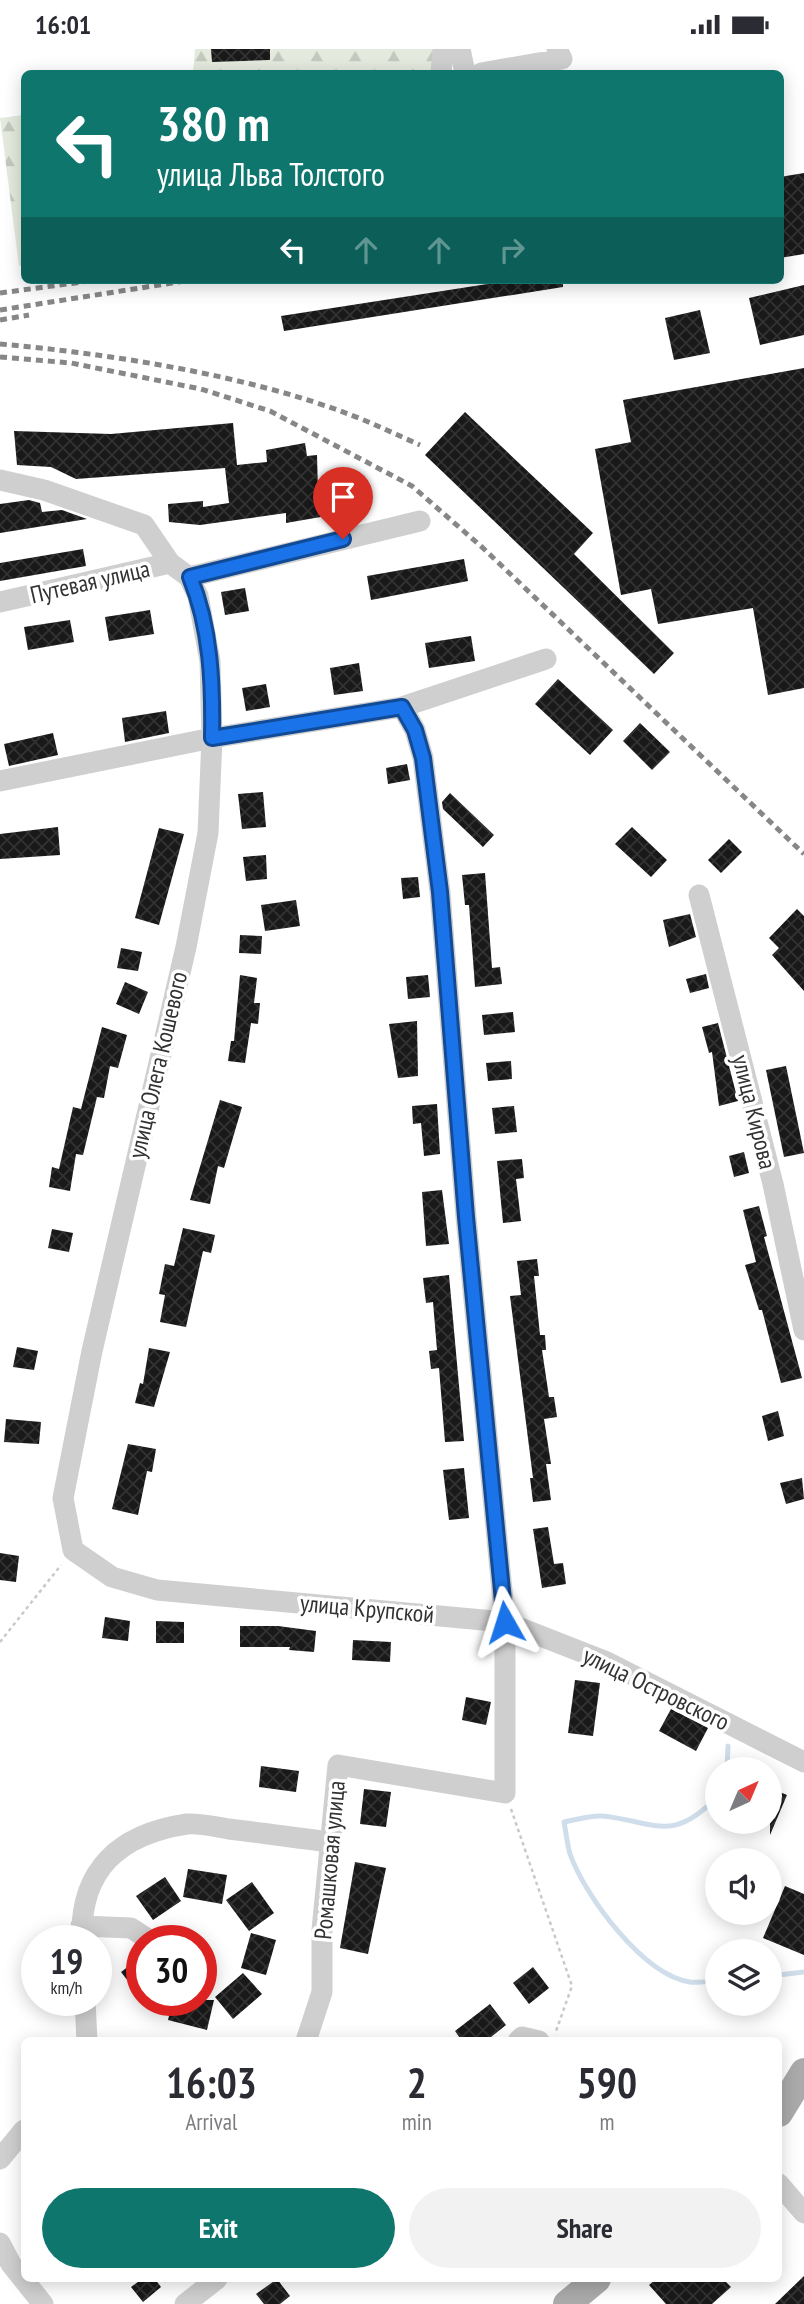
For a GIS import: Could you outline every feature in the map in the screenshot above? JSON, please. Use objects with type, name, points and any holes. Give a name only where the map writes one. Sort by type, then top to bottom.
[{"type":"main road","points":[[782,2108],[804,2073]]},
{"type":"main road","points":[[567,2304],[593,2282]]},
{"type":"street","points":[[441,70],[443,49]]},
{"type":"street","points":[[460,49],[464,70]]},
{"type":"street","points":[[498,70],[562,59],[556,49]]},
{"type":"street","points":[[0,480],[44,490],[144,525],[170,563]]},
{"type":"street","points":[[190,577],[420,521]]},
{"type":"street","name":"Путевая улица","points":[[0,602],[170,563],[190,577]]},
{"type":"street","name":"улица Олега Кошевого","points":[[73,1550],[63,1497],[95,1337],[186,947],[208,834],[212,738],[211,661],[198,596],[190,577]]},
{"type":"street","points":[[0,781],[212,738],[402,707],[545,659]]},
{"type":"street","points":[[402,707],[415,730],[423,758],[440,892],[466,1217],[505,1622],[505,1793]]},
{"type":"street","name":"улица Кирова","points":[[699,895],[773,1185],[804,1330]]},
{"type":"street","name":"улица Крупской","points":[[73,1550],[112,1577],[157,1590],[505,1622]]},
{"type":"street","name":"улица Островского","points":[[505,1622],[607,1662],[804,1762]]},
{"type":"street","name":"Ромашковая улица","points":[[307,2037],[322,1992],[322,1930],[338,1765],[505,1793]]},
{"type":"street","points":[[84,1925],[92,1879],[110,1854],[138,1836],[189,1824],[330,1842]]},
{"type":"street","points":[[86,2016],[87,2037]]},
{"type":"street","points":[[0,2159],[21,2134]]},
{"type":"street","points":[[782,2187],[804,2213]]},
{"type":"street","points":[[0,2243],[10,2264],[21,2277]]},
{"type":"street","points":[[25,2282],[43,2304]]},
{"type":"street","points":[[185,2304],[213,2282]]},
{"type":"path","points":[[0,1642],[73,1550]]},
{"type":"path","points":[[505,1793],[572,1986],[554,2037]]},
{"type":"green space","points":[[195,49],[433,49],[433,70],[193,70]]},
{"type":"green space","points":[[21,115],[19,266],[0,118]]},
{"type":"building","points":[[211,49],[270,49],[270,60],[212,62]]},
{"type":"building","points":[[804,173],[804,254],[784,257],[784,176]]},
{"type":"building","points":[[487,284],[563,284],[563,287],[284,331],[281,316]]},
{"type":"building","points":[[804,285],[804,335],[760,345],[749,298]]},
{"type":"building","points":[[700,310],[710,353],[674,360],[665,318]]},
{"type":"building","points":[[804,368],[804,688],[768,695],[753,608],[658,624],[651,589],[621,595],[595,449],[631,442],[623,400]]},
{"type":"building","points":[[465,412],[593,533],[574,554],[674,653],[654,674],[425,455]]},
{"type":"building","points":[[233,423],[237,465],[267,462],[266,450],[305,443],[307,456],[317,455],[318,490],[356,485],[361,510],[286,523],[286,513],[200,525],[169,522],[168,504],[203,501],[203,507],[229,503],[225,468],[76,479],[51,467],[17,465],[14,431],[111,434]]},
{"type":"building","points":[[29,500],[40,503],[42,512],[62,510],[87,519],[0,533],[0,504]]},
{"type":"building","points":[[83,549],[86,566],[0,581],[0,563]]},
{"type":"building","points":[[464,559],[468,581],[371,600],[367,576]]},
{"type":"building","points":[[245,588],[249,611],[225,615],[221,592]]},
{"type":"building","points":[[150,610],[154,634],[109,641],[105,617]]},
{"type":"building","points":[[70,620],[74,642],[28,650],[24,627]]},
{"type":"building","points":[[471,636],[475,661],[429,668],[425,643]]},
{"type":"building","points":[[359,663],[363,691],[334,695],[330,668]]},
{"type":"building","points":[[558,679],[613,730],[590,755],[535,704]]},
{"type":"building","points":[[266,684],[270,707],[246,711],[242,688]]},
{"type":"building","points":[[166,711],[169,733],[125,742],[122,718]]},
{"type":"building","points":[[640,723],[670,752],[652,770],[623,741]]},
{"type":"building","points":[[53,733],[58,755],[9,766],[4,744]]},
{"type":"building","points":[[407,764],[410,780],[388,784],[386,768]]},
{"type":"building","points":[[263,792],[266,827],[242,829],[238,794]]},
{"type":"building","points":[[450,793],[494,835],[483,847],[443,809],[442,802]]},
{"type":"building","points":[[58,827],[60,855],[0,859],[0,834]]},
{"type":"building","points":[[632,827],[667,860],[651,877],[615,844]]},
{"type":"building","points":[[159,828],[184,834],[159,925],[135,918]]},
{"type":"building","points":[[729,839],[742,852],[721,873],[708,860]]},
{"type":"building","points":[[266,855],[267,879],[246,881],[243,857]]},
{"type":"building","points":[[485,873],[492,968],[500,967],[502,984],[475,987],[469,905],[465,905],[462,875]]},
{"type":"building","points":[[418,877],[420,897],[403,899],[401,878]]},
{"type":"building","points":[[296,900],[300,926],[265,931],[261,905]]},
{"type":"building","points":[[797,909],[804,916],[804,991],[772,955],[779,948],[769,938]]},
{"type":"building","points":[[690,914],[696,937],[669,947],[663,920]]},
{"type":"building","points":[[240,935],[262,936],[261,954],[239,953]]},
{"type":"building","points":[[121,948],[142,952],[138,971],[117,968]]},
{"type":"building","points":[[706,974],[709,988],[690,993],[686,979]]},
{"type":"building","points":[[240,975],[257,978],[254,1003],[260,1003],[258,1024],[251,1023],[245,1063],[228,1061],[231,1041],[234,1041]]},
{"type":"building","points":[[428,975],[430,997],[408,999],[406,977]]},
{"type":"building","points":[[125,982],[148,992],[139,1014],[116,1004]]},
{"type":"building","points":[[513,1012],[515,1032],[484,1035],[482,1015]]},
{"type":"building","points":[[417,1021],[418,1076],[398,1078],[389,1024]]},
{"type":"building","points":[[718,1023],[738,1101],[719,1106],[712,1052],[709,1053],[702,1027]]},
{"type":"building","points":[[102,1027],[127,1035],[118,1068],[110,1066],[104,1098],[97,1097],[83,1155],[76,1154],[70,1191],[49,1187],[52,1167],[59,1169],[73,1107],[81,1109]]},
{"type":"building","points":[[511,1061],[512,1079],[488,1081],[486,1063]]},
{"type":"building","points":[[786,1066],[804,1153],[784,1157],[766,1070]]},
{"type":"building","points":[[220,1100],[242,1107],[224,1168],[218,1166],[210,1204],[190,1200]]},
{"type":"building","points":[[437,1104],[440,1154],[424,1156],[421,1123],[413,1124],[412,1106]]},
{"type":"building","points":[[514,1106],[517,1132],[495,1134],[492,1108]]},
{"type":"building","points":[[744,1152],[749,1173],[734,1177],[729,1156]]},
{"type":"building","points":[[522,1159],[524,1178],[516,1179],[521,1221],[503,1223],[497,1161]]},
{"type":"building","points":[[442,1190],[449,1244],[426,1246],[422,1192]]},
{"type":"building","points":[[759,1206],[767,1236],[764,1237],[802,1378],[781,1383],[762,1310],[759,1310],[745,1265],[756,1262],[743,1210]]},
{"type":"building","points":[[183,1228],[215,1235],[211,1253],[203,1251],[186,1327],[160,1322],[165,1295],[159,1294],[165,1264],[174,1266]]},
{"type":"building","points":[[52,1229],[73,1233],[69,1252],[48,1248]]},
{"type":"building","points":[[537,1259],[539,1276],[534,1276],[540,1335],[545,1335],[546,1350],[542,1350],[549,1397],[554,1397],[557,1417],[544,1419],[551,1464],[546,1464],[551,1500],[533,1502],[530,1478],[533,1478],[510,1296],[521,1295],[517,1261]]},
{"type":"building","points":[[449,1275],[464,1441],[445,1442],[439,1368],[431,1369],[429,1351],[437,1350],[433,1302],[426,1303],[423,1278]]},
{"type":"building","points":[[17,1347],[38,1351],[34,1370],[13,1367]]},
{"type":"building","points":[[149,1348],[170,1352],[154,1407],[135,1403],[140,1383],[143,1384]]},
{"type":"building","points":[[778,1411],[784,1436],[768,1441],[762,1416]]},
{"type":"building","points":[[6,1419],[41,1422],[39,1444],[4,1442]]},
{"type":"building","points":[[128,1444],[156,1449],[152,1472],[147,1471],[138,1515],[112,1509]]},
{"type":"building","points":[[464,1468],[469,1518],[449,1520],[443,1470]]},
{"type":"building","points":[[802,1478],[804,1499],[786,1504],[780,1483]]},
{"type":"building","points":[[548,1527],[554,1564],[563,1563],[566,1584],[542,1588],[533,1529]]},
{"type":"building","points":[[0,1553],[19,1556],[16,1582],[0,1580]]},
{"type":"building","points":[[105,1617],[130,1621],[128,1641],[102,1638]]},
{"type":"building","points":[[156,1621],[184,1622],[184,1643],[156,1643]]},
{"type":"building","points":[[240,1626],[278,1626],[316,1631],[314,1652],[289,1650],[290,1647],[240,1647]]},
{"type":"building","points":[[353,1640],[391,1642],[390,1662],[352,1660]]},
{"type":"building","points":[[575,1680],[600,1683],[593,1736],[568,1733]]},
{"type":"building","points":[[466,1697],[491,1702],[486,1725],[462,1720]]},
{"type":"building","points":[[671,1709],[708,1728],[696,1751],[659,1731]]},
{"type":"building","points":[[261,1766],[299,1771],[296,1792],[259,1787]]},
{"type":"building","points":[[364,1789],[391,1792],[386,1827],[360,1824]]},
{"type":"building","points":[[782,1793],[787,1795],[782,1807]]},
{"type":"building","points":[[355,1862],[386,1868],[368,1954],[340,1948]]},
{"type":"building","points":[[188,1869],[227,1875],[222,1904],[183,1897]]},
{"type":"building","points":[[165,1877],[181,1901],[153,1920],[136,1896]]},
{"type":"building","points":[[252,1882],[274,1913],[249,1931],[226,1900]]},
{"type":"building","points":[[785,1886],[804,1894],[804,1955],[782,1946],[782,1939],[763,1938],[768,1925],[782,1925],[782,1893]]},
{"type":"building","points":[[251,1933],[276,1940],[266,1975],[241,1968]]},
{"type":"building","points":[[533,1967],[549,1988],[529,2004],[513,1983]]},
{"type":"building","points":[[243,1973],[262,1994],[233,2019],[217,1999],[217,1995]]},
{"type":"building","points":[[490,2004],[506,2025],[491,2037],[459,2037],[455,2031]]},
{"type":"building","points":[[169,2016],[210,2016],[207,2030],[168,2020]]},
{"type":"building","points":[[804,2276],[804,2304],[775,2304]]},
{"type":"building","points":[[138,2282],[157,2282],[161,2287],[143,2302],[131,2287]]},
{"type":"building","points":[[273,2282],[279,2282],[290,2296],[280,2304],[264,2304],[256,2294]]},
{"type":"building","points":[[652,2282],[726,2282],[731,2287],[712,2304],[666,2304],[649,2285]]},
{"type":"waterway","points":[[728,1746],[728,1757]]},
{"type":"waterway","points":[[705,1808],[675,1825],[650,1825],[602,1816],[564,1822],[570,1854],[578,1871],[588,1891],[618,1931],[654,1965],[672,1976],[690,1982],[705,1981]]},
{"type":"waterway","points":[[782,1975],[804,1972]]},
{"type":"railway","points":[[0,293],[67,284]]},
{"type":"railway","points":[[0,310],[166,284]]},
{"type":"railway","points":[[0,320],[29,315]]},
{"type":"railway","points":[[0,344],[132,360],[268,388],[360,418],[420,445]]},
{"type":"railway","points":[[0,357],[71,363],[201,389],[270,411],[412,486],[483,548],[804,854]]},
{"type":"route","points":[[343,539],[190,577],[198,596],[211,661],[212,738],[402,707],[415,730],[423,758],[440,892],[466,1217],[505,1622]]}]
